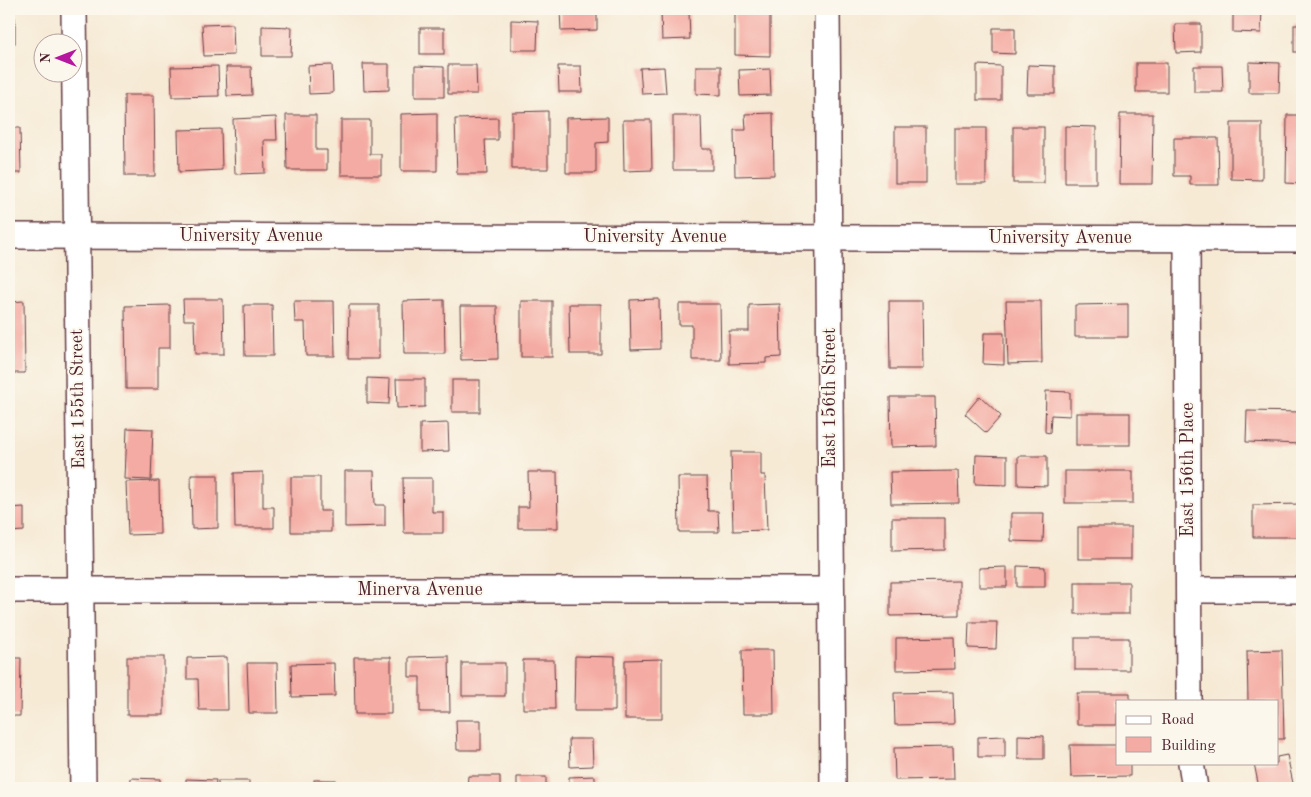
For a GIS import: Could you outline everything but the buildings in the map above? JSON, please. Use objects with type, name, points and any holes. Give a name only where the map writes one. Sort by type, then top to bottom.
[{"type":"street","name":"East 155th Street","points":[[74,9],[83,788]]},
{"type":"street","name":"East 156th Street","points":[[826,9],[833,788]]},
{"type":"street","name":"University Avenue","points":[[9,236],[1302,239]]},
{"type":"street","name":"East 156th Place","points":[[1187,238],[1189,700]]},
{"type":"street","name":"Minerva Avenue","points":[[9,590],[832,590]]},
{"type":"street","points":[[1189,590],[1302,590]]},
{"type":"street","points":[[1191,764],[1196,788]]}]
